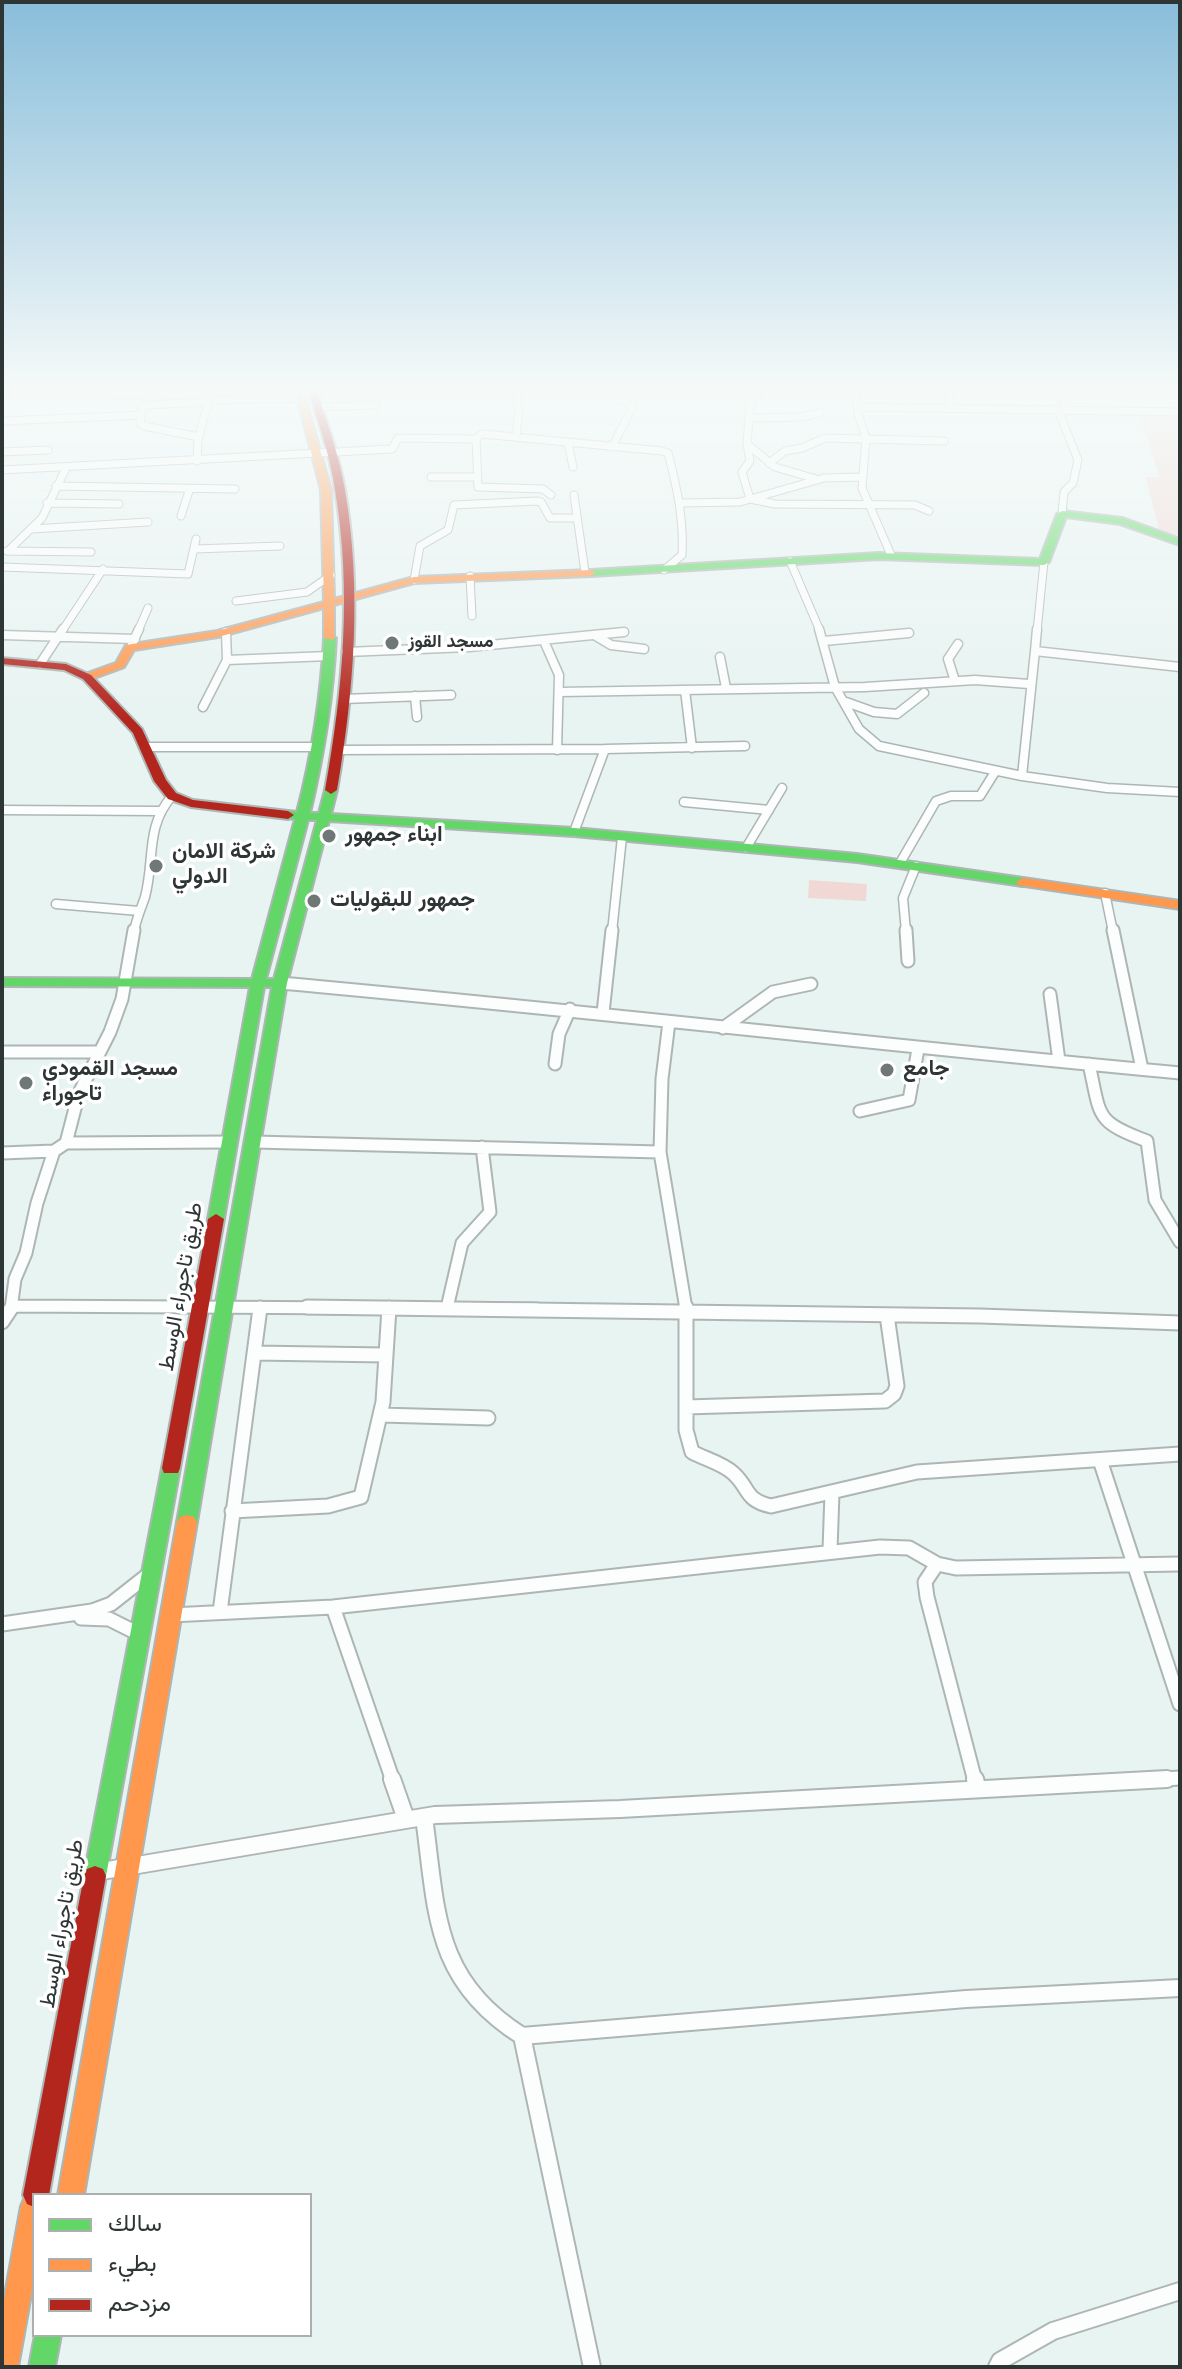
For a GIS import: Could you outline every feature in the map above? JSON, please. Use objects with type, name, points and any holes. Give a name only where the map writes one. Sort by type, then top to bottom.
[{"type":"main road","name":"طريق تاجوراء الوسط","points":[[36,2193],[258,983],[305,817],[319,747],[338,602],[331,575],[327,500]]},
{"type":"main road","points":[[71,2193],[227,1307],[280,983],[324,818],[338,750],[346,652],[338,602],[340,500]]},
{"type":"main road","points":[[87,677],[120,665],[132,643],[226,632],[414,580],[664,570],[891,555],[1044,562],[1062,514],[1113,519],[1180,542]]},
{"type":"main road","points":[[2,661],[78,670],[138,732],[160,781],[172,796],[221,809],[305,817],[574,832],[908,864],[1180,905]]},
{"type":"main road","points":[[2,982],[280,983]]},
{"type":"main road","points":[[5,2367],[6,2339],[32,2216]]},
{"type":"main road","points":[[42,2367],[48,2337]]},
{"type":"street","points":[[5,551],[42,518],[49,500]]},
{"type":"street","points":[[181,516],[186,500]]},
{"type":"street","points":[[575,500],[585,572]]},
{"type":"street","points":[[664,570],[682,555],[680,500]]},
{"type":"street","points":[[681,503],[731,503],[747,500]]},
{"type":"street","points":[[753,500],[775,504],[920,506],[929,511]]},
{"type":"street","points":[[868,500],[891,555]]},
{"type":"street","points":[[1062,514],[1063,500]]},
{"type":"street","points":[[414,580],[418,547],[423,541],[448,530],[454,505],[537,501],[541,502],[550,518],[577,518]]},
{"type":"street","points":[[47,503],[119,504]]},
{"type":"street","points":[[32,529],[148,522]]},
{"type":"street","points":[[2,567],[188,574],[196,539]]},
{"type":"street","points":[[195,549],[280,546]]},
{"type":"street","points":[[5,551],[91,552]]},
{"type":"street","points":[[790,561],[824,641],[835,687],[859,729],[879,746],[995,772],[1180,792]]},
{"type":"street","points":[[1022,776],[1029,684],[1044,562]]},
{"type":"street","points":[[40,664],[103,569]]},
{"type":"street","points":[[236,601],[307,592],[331,575]]},
{"type":"street","points":[[470,576],[472,616]]},
{"type":"street","points":[[2,635],[61,636],[132,643],[148,608]]},
{"type":"street","points":[[203,707],[227,660],[226,632]]},
{"type":"street","points":[[346,652],[544,641],[624,632]]},
{"type":"street","points":[[824,641],[909,633]]},
{"type":"street","points":[[596,635],[611,645],[644,649]]},
{"type":"street","points":[[544,641],[556,664],[560,692],[555,731],[557,750]]},
{"type":"street","points":[[955,681],[948,659],[958,644]]},
{"type":"street","points":[[1035,651],[1180,667]]},
{"type":"street","points":[[227,660],[329,656]]},
{"type":"street","points":[[720,657],[726,688]]},
{"type":"street","points":[[560,692],[835,687],[955,681],[1029,684]]},
{"type":"street","points":[[685,690],[692,748]]},
{"type":"street","points":[[846,702],[882,714],[897,714],[924,693]]},
{"type":"street","points":[[343,699],[451,695]]},
{"type":"street","points":[[415,696],[417,717]]},
{"type":"street","points":[[338,750],[745,746]]},
{"type":"street","points":[[147,747],[319,747]]},
{"type":"street","points":[[574,832],[605,749]]},
{"type":"street","points":[[908,961],[903,898],[908,864],[933,804],[945,797],[980,796],[995,772]]},
{"type":"street","points":[[746,848],[782,788]]},
{"type":"street","points":[[1157,791],[1180,800]]},
{"type":"street","points":[[66,1143],[79,1093],[117,1015],[127,981],[139,911],[145,896],[159,811],[172,796]]},
{"type":"street","points":[[684,802],[769,810]]},
{"type":"street","points":[[2,810],[159,811]]},
{"type":"street","points":[[603,1013],[622,837]]},
{"type":"street","points":[[1105,893],[1142,1069]]},
{"type":"street","points":[[56,904],[139,911]]},
{"type":"street","points":[[280,983],[570,1009],[918,1049],[1180,1073]]},
{"type":"street","points":[[723,1028],[773,992],[811,984]]},
{"type":"street","points":[[1050,994],[1059,1061]]},
{"type":"street","points":[[555,1064],[559,1034],[570,1009]]},
{"type":"street","points":[[669,1022],[662,1079],[660,1152],[687,1313],[686,1430],[692,1452],[732,1471],[753,1502],[771,1506],[917,1472],[1180,1454]]},
{"type":"street","points":[[860,1111],[909,1100],[918,1049]]},
{"type":"street","points":[[2,1052],[98,1052]]},
{"type":"street","points":[[1089,1064],[1101,1118],[1113,1128],[1147,1141],[1155,1200],[1180,1242]]},
{"type":"street","points":[[2,1153],[54,1151],[66,1143],[230,1142]]},
{"type":"street","points":[[254,1142],[660,1152]]},
{"type":"street","points":[[447,1308],[462,1243],[490,1212],[482,1147]]},
{"type":"street","points":[[2,1322],[13,1306],[15,1279],[26,1253],[37,1203],[54,1151]]},
{"type":"street","points":[[13,1306],[447,1308],[1180,1323]]},
{"type":"street","points":[[220,1612],[260,1308]]},
{"type":"street","points":[[232,1511],[328,1506],[361,1497],[381,1415],[389,1308]]},
{"type":"street","points":[[686,1407],[885,1401],[894,1394],[897,1386],[887,1315]]},
{"type":"street","points":[[254,1353],[386,1355]]},
{"type":"street","points":[[381,1415],[488,1418]]},
{"type":"street","points":[[1100,1460],[1180,1704]]},
{"type":"street","points":[[830,1550],[832,1493]]},
{"type":"street","points":[[171,1615],[333,1607],[830,1550],[898,1546],[909,1548],[937,1564],[956,1568],[1180,1564]]},
{"type":"street","points":[[937,1564],[925,1582],[927,1597],[977,1787]]},
{"type":"street","points":[[68,1617],[111,1604],[151,1573]]},
{"type":"street","points":[[333,1607],[406,1819]]},
{"type":"street","points":[[2,1624],[68,1617],[109,1619],[139,1634]]},
{"type":"street","points":[[95,1872],[424,1817],[1180,1778]]},
{"type":"street","points":[[424,1817],[443,1934],[455,1972],[479,2008],[494,2021],[522,2036],[966,1999],[1180,1988]]},
{"type":"street","points":[[522,2036],[592,2367]]},
{"type":"street","points":[[997,2367],[1000,2361],[1053,2331],[1180,2291]]},
{"type":"shaded area","points":[[1152,500],[1180,500],[1180,536],[1159,530]]},
{"type":"shaded area","points":[[809,880],[867,884],[866,901],[808,898]]},
{"type":"traffic: fast","points":[[591,573],[879,556],[1044,562],[1062,514],[1122,521],[1180,542]]},
{"type":"traffic: fast","points":[[216,1219],[258,984],[314,771],[328,683],[330,638]]},
{"type":"traffic: fast","points":[[187,1522],[280,983],[331,790]]},
{"type":"traffic: fast","points":[[288,815],[574,832],[857,858],[1023,882]]},
{"type":"traffic: fast","points":[[2,982],[280,983]]},
{"type":"traffic: fast","points":[[95,1876],[171,1468]]},
{"type":"traffic: fast","points":[[42,2367],[48,2337]]},
{"type":"traffic: slow","points":[[326,500],[330,638]]},
{"type":"traffic: slow","points":[[87,677],[120,665],[130,647],[218,634],[414,580],[591,573]]},
{"type":"traffic: slow","points":[[1023,882],[1180,905]]},
{"type":"traffic: slow","points":[[71,2193],[187,1522]]},
{"type":"traffic: slow","points":[[5,2367],[32,2217]]},
{"type":"traffic: jam","points":[[331,790],[343,716],[349,640],[348,564],[341,500]]},
{"type":"traffic: jam","points":[[2,661],[66,667],[87,677],[138,732],[160,781],[172,796],[191,803],[288,815]]},
{"type":"traffic: jam","points":[[171,1468],[216,1219]]},
{"type":"traffic: jam","points":[[36,2193],[95,1876]]},
{"type":"place","name":"مسجد القوز","points":[[392,643]]},
{"type":"place","name":"ابناء جمهور","points":[[329,836]]},
{"type":"place","name":"شركة الامان الدولي","points":[[156,866]]},
{"type":"place","name":"جمهور للبقوليات","points":[[314,901]]},
{"type":"place","name":"جامع","points":[[887,1070]]},
{"type":"place","name":"مسجد القمودي تاجوراء","points":[[26,1083]]}]
